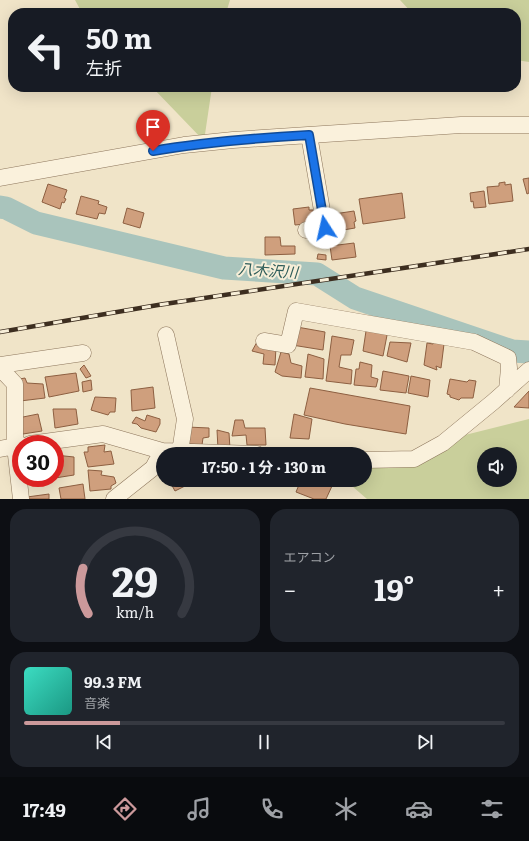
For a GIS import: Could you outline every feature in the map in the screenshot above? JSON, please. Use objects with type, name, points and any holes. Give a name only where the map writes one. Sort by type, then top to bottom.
[{"type":"street","points":[[0,178],[184,145],[233,140],[461,126],[529,125]]},
{"type":"street","points":[[306,230],[325,228],[309,135]]},
{"type":"street","points":[[264,341],[288,345],[296,311],[474,342],[508,358],[509,368],[507,390]]},
{"type":"street","points":[[166,334],[184,419],[181,447]]},
{"type":"street","points":[[0,365],[83,353]]},
{"type":"street","points":[[0,368],[15,384],[17,435]]},
{"type":"street","points":[[372,460],[414,458],[444,443],[529,370]]},
{"type":"street","points":[[64,440],[104,434],[156,449]]},
{"type":"street","points":[[114,499],[153,468],[156,462]]},
{"type":"street","points":[[20,487],[21,499]]},
{"type":"green space","points":[[75,0],[230,0],[228,8],[79,8]]},
{"type":"green space","points":[[400,0],[529,0],[529,62],[521,61],[521,8],[407,8]]},
{"type":"green space","points":[[157,92],[211,92],[204,141]]},
{"type":"green space","points":[[529,419],[529,499],[367,499],[353,487],[372,487],[372,468],[445,440]]},
{"type":"building","points":[[529,178],[529,193],[527,194],[523,179]]},
{"type":"building","points":[[505,182],[505,185],[511,184],[513,201],[489,204],[487,187],[499,186],[499,183]]},
{"type":"building","points":[[48,184],[67,190],[64,198],[66,199],[64,203],[62,202],[60,209],[42,202]]},
{"type":"building","points":[[484,191],[486,207],[474,208],[473,201],[471,202],[470,193]]},
{"type":"building","points":[[402,193],[405,218],[363,224],[359,199]]},
{"type":"building","points":[[81,196],[99,201],[98,204],[107,207],[105,214],[99,213],[97,219],[76,214]]},
{"type":"building","points":[[309,207],[309,210],[313,210],[315,223],[295,225],[293,209]]},
{"type":"building","points":[[127,208],[144,213],[140,228],[123,223]]},
{"type":"building","points":[[354,211],[356,221],[354,222],[355,228],[337,231],[334,214]]},
{"type":"building","points":[[265,237],[280,237],[281,246],[295,246],[295,254],[265,255]]},
{"type":"building","points":[[354,243],[356,257],[332,260],[330,246]]},
{"type":"building","points":[[318,254],[326,255],[326,260],[317,259]]},
{"type":"building","points":[[297,327],[325,332],[323,350],[292,345]]},
{"type":"building","points":[[388,330],[383,356],[363,351],[366,331]]},
{"type":"building","points":[[332,336],[354,340],[351,355],[341,355],[339,367],[352,370],[351,384],[326,381]]},
{"type":"building","points":[[435,340],[444,344],[441,368],[436,366],[437,370],[424,365],[427,343],[433,344]]},
{"type":"building","points":[[257,342],[276,347],[275,365],[263,364],[264,354],[252,351]]},
{"type":"building","points":[[390,342],[411,343],[407,362],[387,356]]},
{"type":"building","points":[[281,352],[289,354],[291,363],[302,366],[301,378],[282,376],[275,372]]},
{"type":"building","points":[[308,354],[324,359],[323,379],[305,377]]},
{"type":"building","points":[[360,362],[372,365],[371,377],[378,379],[376,387],[354,385],[356,369],[359,369]]},
{"type":"building","points":[[84,365],[91,376],[86,378],[80,369]]},
{"type":"building","points":[[383,371],[409,376],[406,393],[380,390]]},
{"type":"building","points":[[76,373],[79,391],[49,397],[45,377]]},
{"type":"building","points":[[411,376],[430,380],[428,397],[408,393]]},
{"type":"building","points":[[25,378],[27,383],[43,384],[45,398],[20,401],[14,380]]},
{"type":"building","points":[[450,379],[467,382],[469,380],[476,381],[473,398],[461,398],[459,400],[450,397],[450,395],[447,394]]},
{"type":"building","points":[[91,380],[92,390],[83,392],[82,382]]},
{"type":"building","points":[[153,387],[155,408],[132,411],[131,390]]},
{"type":"building","points":[[310,388],[410,406],[406,434],[345,424],[304,415]]},
{"type":"building","points":[[529,391],[529,408],[514,407]]},
{"type":"building","points":[[95,397],[116,398],[115,412],[110,412],[108,415],[91,410]]},
{"type":"building","points":[[53,409],[76,409],[78,424],[55,428]]},
{"type":"building","points":[[38,414],[42,431],[23,434],[18,418]]},
{"type":"building","points":[[294,414],[312,419],[309,439],[290,438]]},
{"type":"building","points":[[147,415],[160,419],[160,424],[156,432],[141,428],[137,424],[132,423],[136,417],[145,421]]},
{"type":"building","points":[[235,420],[243,420],[245,428],[265,428],[266,445],[247,445],[246,435],[232,436]]},
{"type":"building","points":[[187,427],[209,428],[209,437],[203,438],[202,445],[188,444]]},
{"type":"building","points":[[217,430],[229,433],[230,447],[218,447]]},
{"type":"building","points":[[105,445],[104,452],[111,451],[114,464],[88,467],[84,452],[88,452],[88,447]]},
{"type":"building","points":[[64,456],[74,457],[74,475],[64,477]]},
{"type":"building","points":[[88,470],[102,471],[101,475],[114,477],[116,483],[111,486],[111,489],[90,491]]},
{"type":"building","points":[[83,484],[85,499],[61,499],[59,488]]},
{"type":"building","points":[[173,487],[183,487],[175,491]]},
{"type":"building","points":[[298,487],[332,487],[326,499],[314,499],[296,492]]},
{"type":"building","points":[[49,494],[49,499],[27,499],[27,497]]},
{"type":"waterway","name":"八木沢川","points":[[0,207],[6,208],[36,223],[224,268],[317,274],[355,298],[512,351],[529,352]]},
{"type":"railway","points":[[0,332],[158,305],[529,249]]},
{"type":"route","points":[[153,151],[184,145],[309,135],[325,228]]}]
